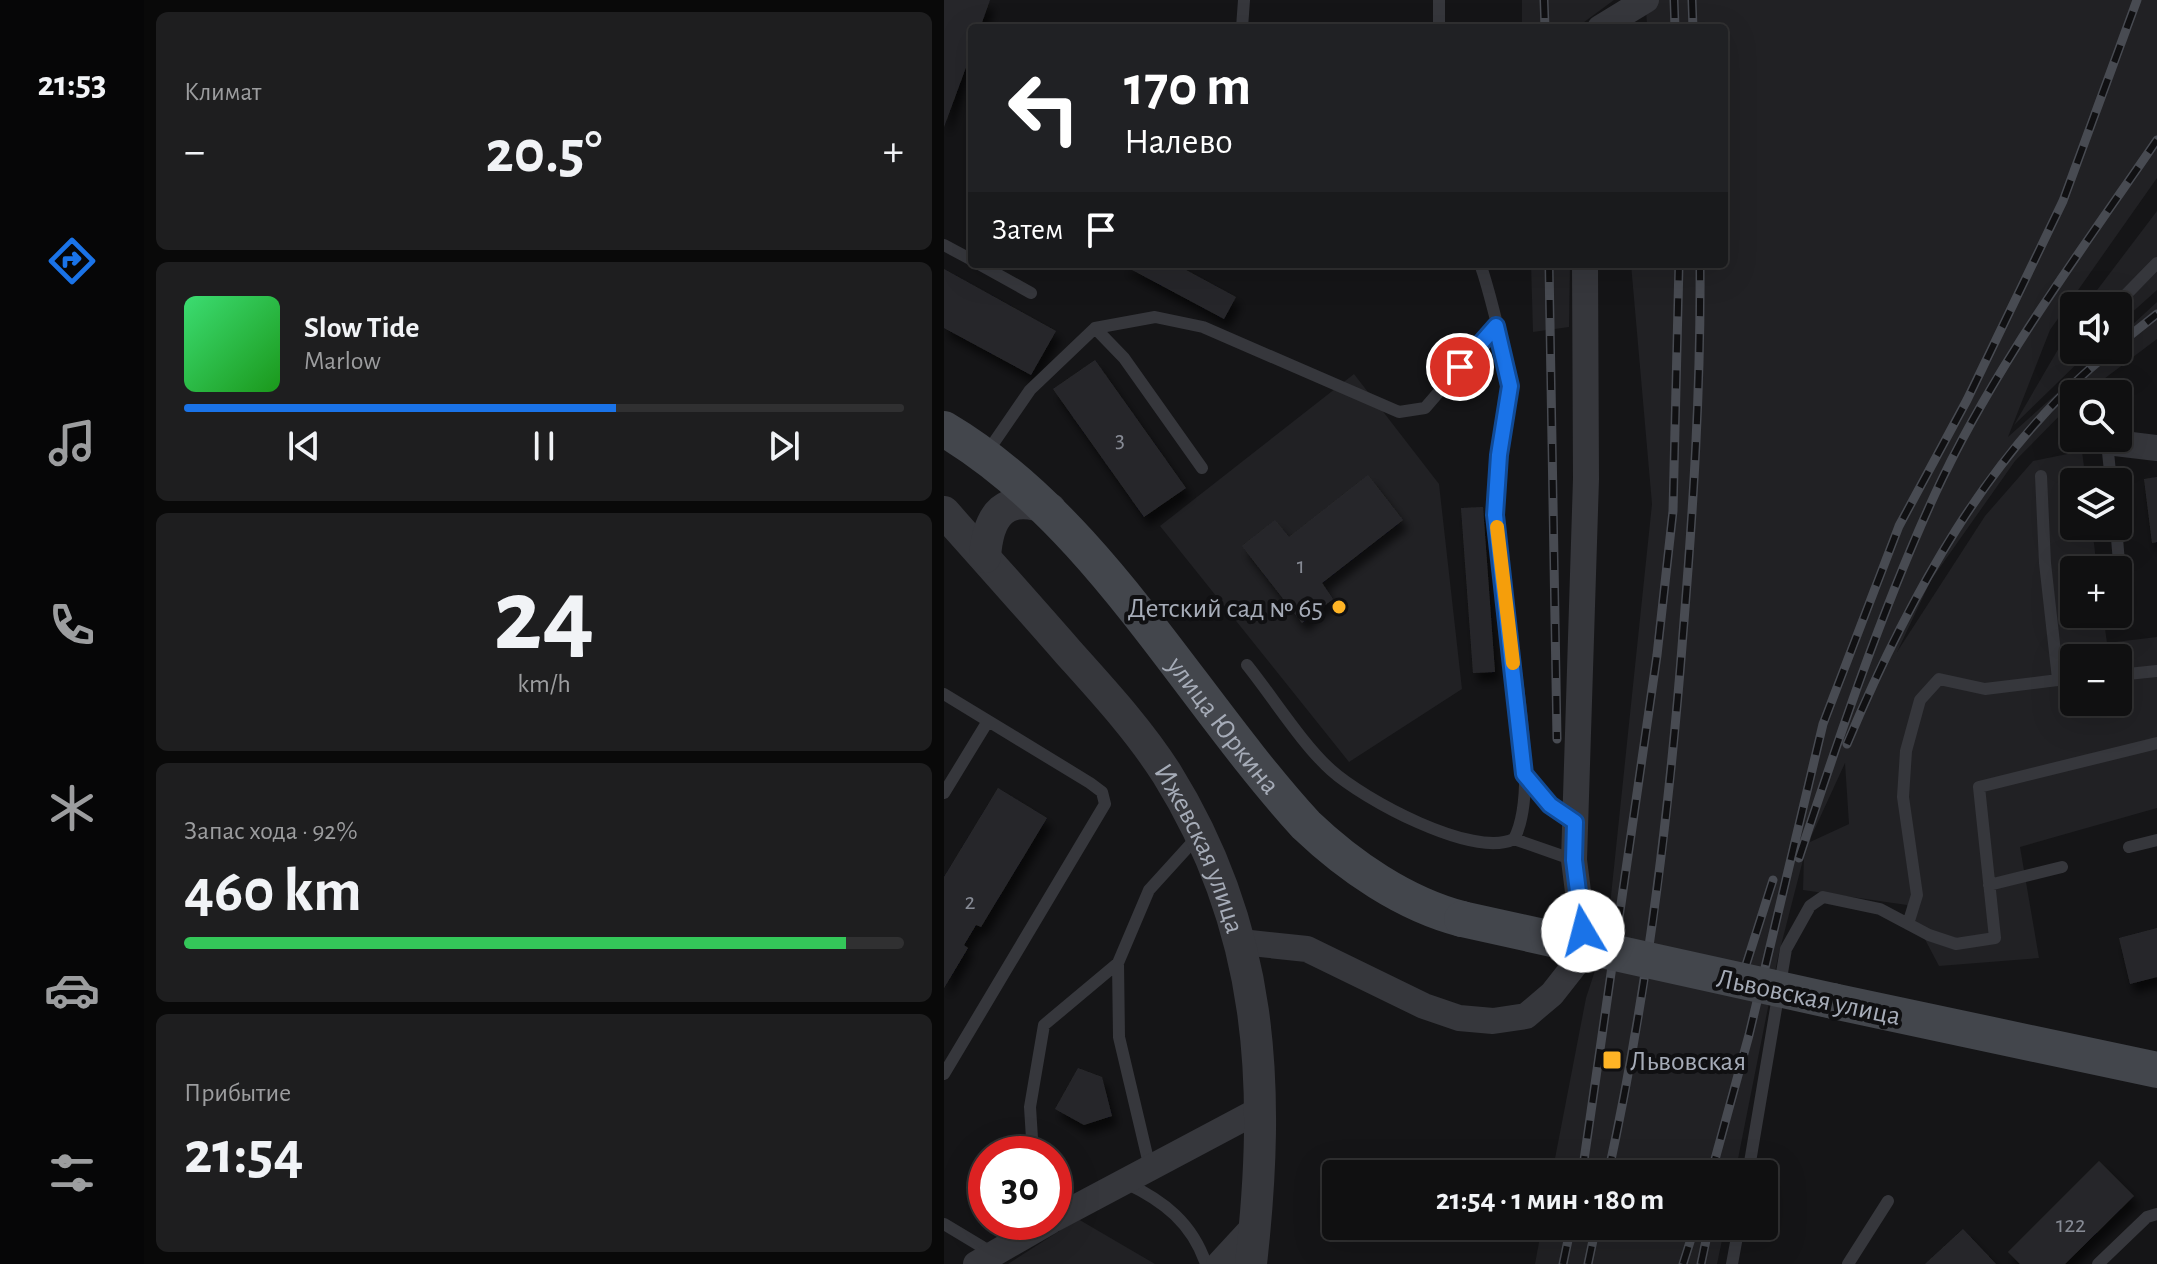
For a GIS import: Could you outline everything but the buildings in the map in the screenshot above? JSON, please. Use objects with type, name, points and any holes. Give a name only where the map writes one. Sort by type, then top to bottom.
[{"type":"main road","name":"улица Юркина","points":[[944,429],[986,454],[1050,509],[1306,825],[1330,848],[1387,887],[1442,914],[1462,919]]},
{"type":"main road","name":"Львовская улица","points":[[1462,919],[2157,1070]]},
{"type":"street","points":[[1607,24],[1646,0]]},
{"type":"street","points":[[1241,942],[1307,949],[1424,1006],[1459,1018],[1493,1021],[1526,1016],[1552,994],[1574,966],[1583,931],[1574,860],[1586,479],[1585,268]]},
{"type":"street","points":[[2132,445],[2157,448]]},
{"type":"street","points":[[985,557],[987,534],[995,517],[1010,504],[1032,502],[1050,509]]},
{"type":"street","name":"Ижевская улица","points":[[944,512],[1119,710],[1166,774],[1224,889],[1241,942],[1258,1031],[1261,1109],[1251,1264]]},
{"type":"street","points":[[1072,1209],[1261,1109]]},
{"type":"street","points":[[1219,1264],[1255,1225]]},
{"type":"street","points":[[985,1259],[1017,1240]]},
{"type":"lane","points":[[1242,24],[1244,0]]},
{"type":"lane","points":[[1439,0],[1439,24]]},
{"type":"lane","points":[[944,245],[968,258]]},
{"type":"lane","points":[[2129,292],[2157,263]]},
{"type":"lane","points":[[986,268],[1031,293]]},
{"type":"lane","points":[[1481,268],[1510,386],[1499,455],[1495,515],[1524,774],[1521,826],[1514,839]]},
{"type":"lane","points":[[986,454],[1030,390],[1095,328],[1155,317],[1203,327],[1399,412],[1425,408],[1496,326]]},
{"type":"lane","points":[[1095,328],[1124,358],[1202,468]]},
{"type":"lane","points":[[1908,924],[1917,895],[1903,797],[1906,751],[1920,700],[1939,679],[1985,689],[2058,679],[2045,563],[2041,476]]},
{"type":"lane","points":[[1247,665],[1331,770],[1406,818],[1467,840],[1493,845],[1514,839],[1574,860]]},
{"type":"lane","points":[[2132,674],[2157,671]]},
{"type":"lane","points":[[944,694],[1090,783],[1102,792],[1105,804],[944,1074]]},
{"type":"lane","points":[[944,793],[988,721]]},
{"type":"lane","points":[[1750,1160],[1786,949],[1810,906],[1823,897],[1880,909],[1956,944],[1995,938],[1979,787],[2157,743]]},
{"type":"lane","points":[[1524,774],[1550,805],[1575,822]]},
{"type":"lane","points":[[1150,1168],[1119,1037],[1118,963],[1149,890],[1199,835]]},
{"type":"lane","points":[[2129,847],[2157,840]]},
{"type":"lane","points":[[1989,885],[2062,867]]},
{"type":"lane","points":[[1032,1136],[1030,1107],[1044,1025],[1118,963]]},
{"type":"lane","points":[[1124,1182],[1156,1197],[1175,1212],[1191,1233],[1206,1264]]},
{"type":"lane","points":[[1848,1264],[1888,1201]]},
{"type":"lane","points":[[2098,1264],[2147,1217],[2157,1214]]},
{"type":"lane","points":[[944,1224],[985,1259]]},
{"type":"lane","points":[[1732,1264],[1736,1240]]},
{"type":"shaded area","points":[[1522,0],[1614,0],[1581,24],[1522,24]]},
{"type":"shaded area","points":[[1645,0],[2157,0],[2157,178],[2077,292],[2060,292],[2060,316],[2050,330],[2008,437],[2060,390],[2060,415],[2015,461],[1931,580],[1897,652],[1985,516],[2033,461],[2082,452],[2084,468],[2060,468],[2060,540],[2094,540],[2095,556],[2060,556],[2060,628],[2105,628],[2107,643],[2157,637],[2157,808],[2020,847],[2039,958],[1939,966],[1907,905],[1803,890],[1804,856],[1778,957],[1738,1160],[1555,1160],[1586,998],[1607,934],[1652,504],[1631,268],[1728,268],[1728,24],[1646,24]],"holes":[[[1845,763],[1849,824],[1810,842],[1811,837]]]},
{"type":"shaded area","points":[[2157,211],[2157,290],[2132,312],[2132,292],[2096,292]]},
{"type":"shaded area","points":[[1531,268],[1570,268],[1569,327],[1533,332]]},
{"type":"shaded area","points":[[2157,302],[2157,339],[2132,358],[2132,325]]},
{"type":"shaded area","points":[[2060,346],[2060,364],[2077,364],[2014,425]]},
{"type":"shaded area","points":[[2089,364],[2124,364],[2103,380],[2072,380]]},
{"type":"shaded area","name":"Детский сад № 65","points":[[1354,374],[1439,484],[1462,689],[1349,762],[1160,526]]},
{"type":"shaded area","points":[[1078,1219],[1155,1264],[1008,1264],[1045,1240],[1072,1240],[1072,1223]]},
{"type":"shaded area","points":[[1539,1240],[1722,1240],[1717,1264],[1535,1264]]},
{"type":"railway","points":[[1544,0],[1545,24]]},
{"type":"railway","points":[[1674,0],[1675,24]]},
{"type":"railway","points":[[1692,0],[1693,24]]},
{"type":"railway","points":[[1715,1160],[1749,1035],[1823,724],[1899,526],[1967,400],[2063,201],[2137,0]]},
{"type":"railway","points":[[1799,858],[1879,628],[1915,538],[1958,447],[2038,312],[2157,140]]},
{"type":"railway","points":[[1549,268],[1557,739]]},
{"type":"railway","points":[[1584,1160],[1657,655],[1673,511],[1679,268]]},
{"type":"railway","points":[[1611,1160],[1645,973],[1671,770],[1693,496],[1700,268]]},
{"type":"railway","points":[[2132,334],[2157,314]]},
{"type":"railway","points":[[1847,744],[1897,635],[1956,530],[2027,433],[2097,364]]},
{"type":"railway","points":[[1745,968],[1773,880]]},
{"type":"railway","points":[[1563,1264],[1568,1240]]},
{"type":"railway","points":[[1588,1264],[1593,1240]]},
{"type":"railway","points":[[1683,1264],[1691,1240]]},
{"type":"railway","points":[[1701,1264],[1706,1240]]},
{"type":"slow traffic","points":[[1497,527],[1513,663]]},
{"type":"place","name":"Детский сад № 65","points":[[1339,607]]},
{"type":"place","name":"Львовская","points":[[1612,1060]]},
{"type":"route","points":[[1460,367],[1496,326],[1510,386],[1499,455],[1495,515],[1524,774],[1550,805],[1575,822],[1574,860],[1583,931]]}]
